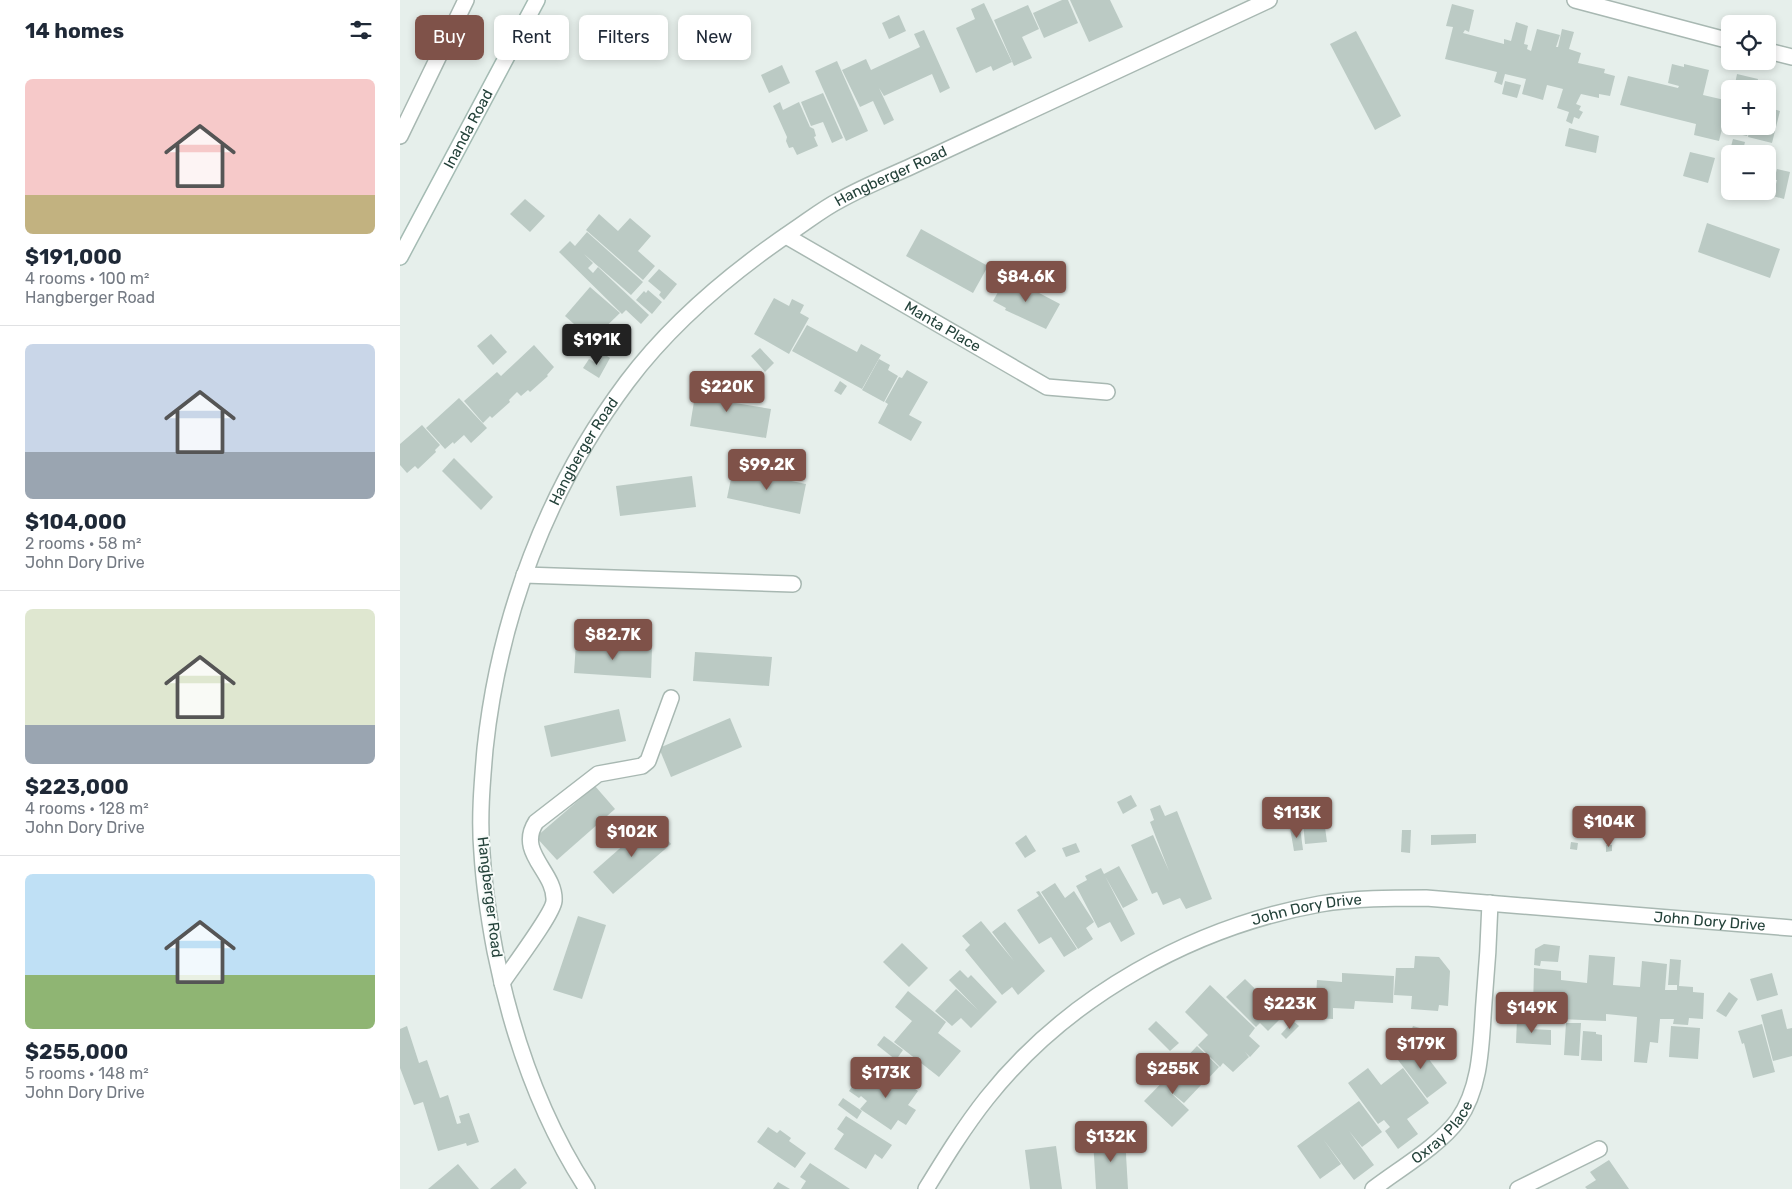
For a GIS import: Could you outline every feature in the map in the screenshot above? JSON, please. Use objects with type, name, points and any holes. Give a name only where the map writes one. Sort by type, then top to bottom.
[{"type":"street","points":[[400,136],[466,0]]},
{"type":"street","name":"Inanda Road","points":[[400,257],[537,0]]},
{"type":"street","name":"Hangberger Road","points":[[588,1189],[568,1159],[541,1102],[521,1052],[502,983],[490,921],[482,852],[481,790],[487,730],[498,662],[534,547],[561,487],[592,434],[628,381],[664,339],[704,299],[745,264],[837,201],[1269,0]]},
{"type":"street","points":[[1575,0],[1721,39]]},
{"type":"street","points":[[1776,53],[1792,57]]},
{"type":"street","name":"Manta Place","points":[[786,236],[1047,387],[1107,392]]},
{"type":"street","points":[[524,575],[793,584]]},
{"type":"street","points":[[502,983],[548,915],[554,901],[551,888],[530,846],[530,831],[536,822],[598,774],[642,766],[648,760],[671,698]]},
{"type":"street","name":"John Dory Drive","points":[[926,1189],[987,1098],[1023,1058],[1056,1028],[1099,995],[1146,965],[1211,936],[1262,918],[1321,904],[1373,898],[1426,898],[1792,928]]},
{"type":"street","name":"Oxray Place","points":[[1372,1189],[1438,1141],[1458,1120],[1470,1098],[1478,1072],[1488,961],[1490,903]]},
{"type":"street","points":[[1518,1189],[1599,1149]]},
{"type":"building","points":[[1062,0],[1068,0],[1078,23],[1044,38],[1033,13]]},
{"type":"building","points":[[1070,0],[1110,0],[1123,27],[1089,42]]},
{"type":"building","points":[[984,3],[1012,62],[993,71],[991,66],[976,73],[956,28],[975,19],[971,9]]},
{"type":"building","points":[[1452,4],[1474,10],[1469,32],[1465,30],[1463,33],[1504,44],[1504,39],[1511,41],[1516,22],[1528,26],[1524,44],[1528,45],[1527,49],[1531,51],[1537,29],[1560,35],[1556,47],[1558,47],[1562,29],[1574,32],[1569,49],[1581,53],[1578,63],[1605,69],[1604,73],[1615,76],[1610,96],[1599,94],[1599,98],[1581,94],[1576,104],[1581,106],[1579,110],[1583,112],[1579,119],[1574,117],[1572,124],[1566,121],[1569,112],[1557,108],[1563,89],[1547,85],[1543,100],[1522,94],[1526,79],[1505,74],[1502,85],[1494,82],[1497,72],[1445,59],[1453,27],[1446,26]]},
{"type":"building","points":[[1028,5],[1039,29],[1022,37],[1032,58],[1014,66],[994,20]]},
{"type":"building","points":[[899,15],[906,31],[889,39],[882,23]]},
{"type":"building","points":[[924,30],[950,88],[940,93],[932,74],[884,96],[879,88],[894,120],[884,125],[873,101],[860,107],[842,70],[866,59],[871,70],[920,47],[914,34]]},
{"type":"building","points":[[1356,31],[1401,116],[1375,130],[1330,44]]},
{"type":"building","points":[[837,61],[868,131],[846,141],[815,71]]},
{"type":"building","points":[[1672,64],[1684,67],[1684,64],[1709,70],[1703,95],[1721,99],[1721,133],[1719,141],[1694,135],[1696,124],[1620,105],[1628,76],[1678,88],[1679,86],[1668,83]]},
{"type":"building","points":[[782,65],[790,83],[769,93],[761,75]]},
{"type":"building","points":[[1737,74],[1758,79],[1758,80],[1736,80]]},
{"type":"building","points":[[1505,81],[1521,85],[1517,98],[1502,94]]},
{"type":"building","points":[[823,93],[843,138],[832,143],[823,122],[811,126],[801,102]]},
{"type":"building","points":[[780,102],[783,110],[799,102],[810,127],[814,129],[816,136],[814,137],[818,146],[797,155],[793,147],[789,148],[786,141],[787,137],[773,106]]},
{"type":"building","points":[[1776,110],[1780,111],[1776,127]]},
{"type":"building","points":[[1569,128],[1599,136],[1596,153],[1565,146]]},
{"type":"building","points":[[1748,135],[1774,135],[1772,143],[1748,137]]},
{"type":"building","points":[[1733,139],[1745,142],[1744,145],[1731,145]]},
{"type":"building","points":[[1690,152],[1715,158],[1708,183],[1683,176]]},
{"type":"building","points":[[1777,169],[1790,172],[1784,199],[1776,197]]},
{"type":"building","points":[[525,199],[545,216],[530,232],[510,214]]},
{"type":"building","points":[[599,214],[618,231],[630,218],[651,236],[638,251],[655,266],[643,280],[586,230]]},
{"type":"building","points":[[1707,223],[1780,249],[1770,278],[1698,252]]},
{"type":"building","points":[[921,229],[988,266],[973,293],[906,256]]},
{"type":"building","points":[[587,232],[643,282],[631,295],[584,254],[593,263],[588,268],[593,273],[598,267],[649,315],[641,324],[626,310],[622,314],[559,252],[570,241],[575,246]]},
{"type":"building","points":[[659,269],[677,284],[664,300],[659,295],[661,292],[648,281]]},
{"type":"building","points":[[1007,276],[1060,304],[1046,329],[1005,310],[1006,308],[993,301]]},
{"type":"building","points":[[590,287],[620,313],[592,340],[565,316]]},
{"type":"building","points":[[648,290],[662,302],[652,314],[636,300],[644,291],[646,293]]},
{"type":"building","points":[[774,298],[789,306],[792,299],[804,305],[800,313],[809,318],[789,354],[754,334]]},
{"type":"building","points":[[807,325],[857,352],[861,344],[881,355],[862,389],[792,351]]},
{"type":"building","points":[[491,334],[507,352],[493,365],[477,346]]},
{"type":"building","points":[[534,345],[554,367],[548,376],[530,392],[528,390],[521,396],[517,392],[509,400],[510,402],[492,418],[490,416],[483,423],[464,401],[497,372],[501,376]]},
{"type":"building","points":[[760,348],[774,363],[765,372],[751,356]]},
{"type":"building","points":[[604,354],[610,358],[599,378],[583,368],[589,359],[598,364]]},
{"type":"building","points":[[879,359],[890,365],[888,370],[898,376],[884,402],[862,390]]},
{"type":"building","points":[[907,370],[928,382],[909,415],[922,422],[911,441],[878,423],[888,404],[885,402],[899,377],[902,378]]},
{"type":"building","points":[[840,381],[847,386],[841,395],[834,391]]},
{"type":"building","points":[[697,383],[731,389],[729,402],[771,409],[766,438],[690,426]]},
{"type":"building","points":[[459,398],[487,428],[471,443],[464,435],[445,449],[426,428]]},
{"type":"building","points":[[422,425],[440,445],[435,450],[436,452],[418,469],[415,466],[407,473],[400,465],[400,444]]},
{"type":"building","points":[[454,458],[493,497],[481,510],[442,471]]},
{"type":"building","points":[[733,469],[806,484],[800,514],[727,498]]},
{"type":"building","points":[[692,476],[696,507],[620,516],[616,486]]},
{"type":"building","points":[[576,643],[652,648],[651,678],[574,673]]},
{"type":"building","points":[[695,652],[772,657],[769,686],[693,681]]},
{"type":"building","points":[[619,709],[626,741],[551,757],[544,726]]},
{"type":"building","points":[[730,718],[742,747],[671,777],[659,748]]},
{"type":"building","points":[[595,786],[615,809],[557,860],[536,837]]},
{"type":"building","points":[[1131,795],[1137,806],[1123,814],[1117,802]]},
{"type":"building","points":[[1160,805],[1165,816],[1177,811],[1212,899],[1186,909],[1180,898],[1163,905],[1157,892],[1152,894],[1131,845],[1153,835],[1169,871],[1150,822],[1154,820],[1150,809]]},
{"type":"building","points":[[1324,820],[1327,842],[1305,844],[1303,822]]},
{"type":"building","points":[[651,821],[671,844],[613,894],[593,872]]},
{"type":"building","points":[[1300,827],[1303,850],[1294,851],[1290,828]]},
{"type":"building","points":[[1402,830],[1411,830],[1410,853],[1401,852]]},
{"type":"building","points":[[1476,834],[1476,843],[1431,845],[1431,835]]},
{"type":"building","points":[[1026,835],[1036,851],[1025,858],[1015,843]]},
{"type":"building","points":[[1571,842],[1578,843],[1577,850],[1570,849]]},
{"type":"building","points":[[1076,843],[1080,852],[1066,857],[1062,848]]},
{"type":"building","points":[[1606,845],[1612,845],[1612,851],[1606,852]]},
{"type":"building","points":[[1119,866],[1138,900],[1123,908],[1105,876],[1135,934],[1121,942],[1110,922],[1098,928],[1076,886],[1087,880],[1085,876],[1101,868],[1104,874]]},
{"type":"building","points":[[1055,883],[1065,898],[1074,891],[1094,922],[1086,928],[1093,939],[1078,949],[1041,892]]},
{"type":"building","points":[[1039,891],[1077,949],[1064,957],[1051,937],[1039,944],[1017,910],[1039,896],[1036,892]]},
{"type":"building","points":[[578,916],[606,925],[582,999],[553,990]]},
{"type":"building","points":[[981,921],[1014,961],[992,932],[1005,922],[1045,971],[1018,995],[1012,987],[1002,995],[965,950],[970,945],[962,936]]},
{"type":"building","points":[[902,943],[928,968],[909,987],[883,962]]},
{"type":"building","points":[[1544,944],[1560,946],[1558,962],[1541,961],[1540,966],[1534,965],[1535,949]]},
{"type":"building","points":[[1589,955],[1615,957],[1613,985],[1640,987],[1642,961],[1667,964],[1665,990],[1677,990],[1677,985],[1668,985],[1670,959],[1681,960],[1679,986],[1693,987],[1693,992],[1704,993],[1703,1019],[1689,1018],[1688,1025],[1673,1024],[1674,1019],[1660,1019],[1658,1043],[1650,1042],[1647,1063],[1634,1062],[1637,1017],[1606,1014],[1606,1021],[1560,1019],[1560,1011],[1533,1008],[1534,968],[1561,971],[1561,980],[1587,983]]},
{"type":"building","points":[[1415,956],[1439,957],[1450,971],[1448,1006],[1439,1005],[1438,1011],[1411,1009],[1412,996],[1394,995],[1396,968],[1414,968]]},
{"type":"building","points":[[960,970],[968,978],[971,975],[997,1002],[971,1028],[961,1018],[952,1026],[935,1011],[956,989],[978,1010],[949,980]]},
{"type":"building","points":[[1342,973],[1394,976],[1393,1003],[1355,1001],[1354,1009],[1333,1008],[1333,1019],[1315,1018],[1316,1008],[1307,1008],[1307,997],[1316,998],[1317,980],[1342,982]]},
{"type":"building","points":[[1772,973],[1778,995],[1757,1001],[1750,979]]},
{"type":"building","points":[[1245,979],[1283,1016],[1268,1031],[1260,1023],[1256,1027],[1226,997]]},
{"type":"building","points":[[1210,985],[1255,1028],[1249,1036],[1260,1046],[1250,1057],[1245,1052],[1249,1057],[1233,1072],[1223,1063],[1220,1067],[1198,1045],[1208,1035],[1185,1012]]},
{"type":"building","points":[[908,991],[946,1022],[938,1033],[961,1051],[939,1077],[894,1042],[912,1021],[895,1007]]},
{"type":"building","points":[[1275,992],[1293,1010],[1287,1016],[1269,998]]},
{"type":"building","points":[[1729,992],[1738,999],[1726,1017],[1716,1011]]},
{"type":"building","points":[[1782,1009],[1787,1029],[1792,1028],[1792,1056],[1773,1061],[1761,1015]]},
{"type":"building","points":[[1517,1019],[1529,1020],[1530,1029],[1551,1030],[1551,1045],[1516,1043]]},
{"type":"building","points":[[1156,1021],[1179,1043],[1170,1051],[1148,1029]]},
{"type":"building","points":[[1293,1021],[1299,1026],[1286,1039],[1281,1034]]},
{"type":"building","points":[[1566,1023],[1581,1023],[1579,1056],[1564,1055]]},
{"type":"building","points":[[1762,1024],[1775,1072],[1753,1078],[1744,1043],[1742,1044],[1738,1031]]},
{"type":"building","points":[[407,1026],[419,1063],[427,1060],[440,1098],[448,1095],[457,1124],[461,1123],[459,1116],[469,1113],[479,1142],[467,1146],[466,1143],[438,1151],[423,1102],[414,1105],[400,1068],[400,1029]]},
{"type":"building","points":[[1413,1026],[1423,1029],[1419,1040],[1409,1036]]},
{"type":"building","points":[[1671,1026],[1700,1028],[1698,1059],[1669,1057]]},
{"type":"building","points":[[1583,1031],[1596,1032],[1596,1034],[1602,1035],[1602,1061],[1581,1060]]},
{"type":"building","points":[[884,1036],[903,1050],[896,1060],[877,1045]]},
{"type":"building","points":[[1415,1041],[1447,1083],[1427,1098],[1395,1056]]},
{"type":"building","points":[[1197,1046],[1219,1067],[1203,1084],[1181,1063]]},
{"type":"building","points":[[1180,1064],[1202,1084],[1184,1103],[1168,1090],[1189,1110],[1172,1127],[1144,1101]]},
{"type":"building","points":[[1368,1068],[1381,1085],[1403,1068],[1429,1103],[1407,1119],[1418,1134],[1398,1149],[1385,1131],[1390,1127],[1384,1120],[1378,1124],[1348,1083]]},
{"type":"building","points":[[887,1070],[918,1091],[908,1105],[916,1110],[906,1125],[898,1120],[891,1130],[860,1109],[867,1101],[849,1091],[861,1073],[877,1084]]},
{"type":"building","points":[[843,1098],[862,1111],[857,1119],[838,1105]]},
{"type":"building","points":[[1359,1101],[1382,1132],[1362,1147],[1349,1131],[1374,1165],[1354,1180],[1323,1139],[1341,1164],[1320,1179],[1297,1146]]},
{"type":"building","points":[[846,1116],[892,1145],[882,1159],[875,1154],[866,1169],[834,1149],[844,1134],[837,1129]]},
{"type":"building","points":[[768,1127],[777,1133],[780,1130],[791,1138],[789,1141],[806,1153],[795,1168],[757,1142]]},
{"type":"building","points":[[1125,1137],[1128,1189],[1096,1189],[1093,1139]]},
{"type":"building","points":[[1056,1146],[1062,1189],[1030,1189],[1025,1150]]},
{"type":"building","points":[[1609,1160],[1629,1189],[1587,1189],[1585,1187],[1596,1180],[1590,1172]]},
{"type":"building","points":[[810,1163],[850,1189],[801,1189],[806,1181],[800,1177]]},
{"type":"building","points":[[458,1164],[479,1189],[428,1189]]},
{"type":"building","points":[[515,1168],[527,1183],[520,1189],[490,1189]]},
{"type":"building","points":[[778,1182],[790,1189],[773,1189]]}]
